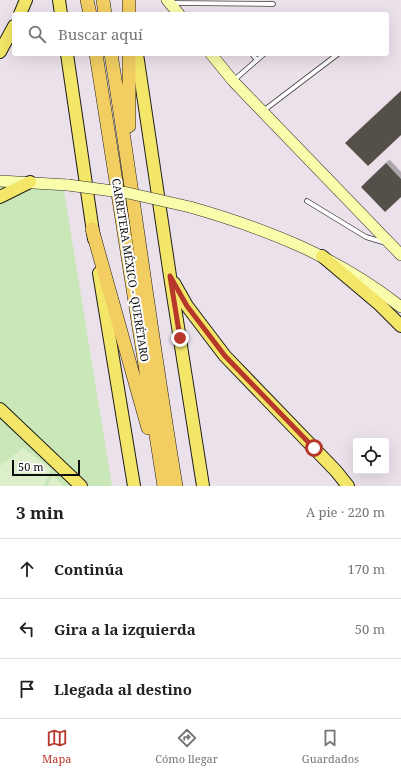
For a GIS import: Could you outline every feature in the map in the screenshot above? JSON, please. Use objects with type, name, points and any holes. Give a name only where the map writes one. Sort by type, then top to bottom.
[{"type":"highway","points":[[87,0],[90,12]]},
{"type":"highway","points":[[102,0],[105,12]]},
{"type":"highway","name":"CARRETERA MÉXICO - QUERÉTARO","points":[[96,56],[164,486]]},
{"type":"highway","name":"CARRETERA MÉXICO - QUERÉTARO","points":[[111,56],[130,168],[176,486]]},
{"type":"highway","points":[[129,56],[130,168]]},
{"type":"highway","points":[[92,229],[164,486]]},
{"type":"main road","points":[[21,12],[26,0]]},
{"type":"main road","points":[[59,0],[61,12]]},
{"type":"main road","points":[[168,2],[177,12]]},
{"type":"main road","points":[[0,52],[12,30]]},
{"type":"main road","points":[[67,56],[92,229],[134,486]]},
{"type":"main road","points":[[137,56],[170,276],[204,486]]},
{"type":"main road","points":[[213,56],[233,81],[262,112],[401,255]]},
{"type":"main road","points":[[0,181],[68,184],[128,193],[190,207],[224,217],[275,235],[322,256],[378,288],[401,307]]},
{"type":"main road","points":[[0,197],[30,182]]},
{"type":"main road","points":[[322,256],[380,305],[401,326]]},
{"type":"main road","points":[[170,276],[187,306],[225,356],[336,471],[348,486]]},
{"type":"main road","points":[[0,409],[81,486]]},
{"type":"lane","points":[[168,2],[273,4]]},
{"type":"lane","points":[[254,56],[257,60]]},
{"type":"lane","points":[[233,81],[262,56]]},
{"type":"lane","points":[[262,112],[335,56]]},
{"type":"lane","points":[[307,201],[366,237],[392,245]]},
{"type":"shaded area","points":[[0,0],[401,0],[401,486],[63,486],[0,415]]},
{"type":"green space","points":[[0,185],[64,191],[112,486],[0,486]]},
{"type":"green space","points":[[23,448],[51,469],[44,486],[0,486],[0,466]]},
{"type":"green space","points":[[53,475],[63,486],[48,486]]},
{"type":"building","points":[[401,91],[401,135],[368,166],[345,143]]},
{"type":"building","points":[[386,163],[401,179],[401,197],[385,212],[361,187]]},
{"type":"route","points":[[180,338],[170,276],[187,306],[225,356],[314,448]]}]
